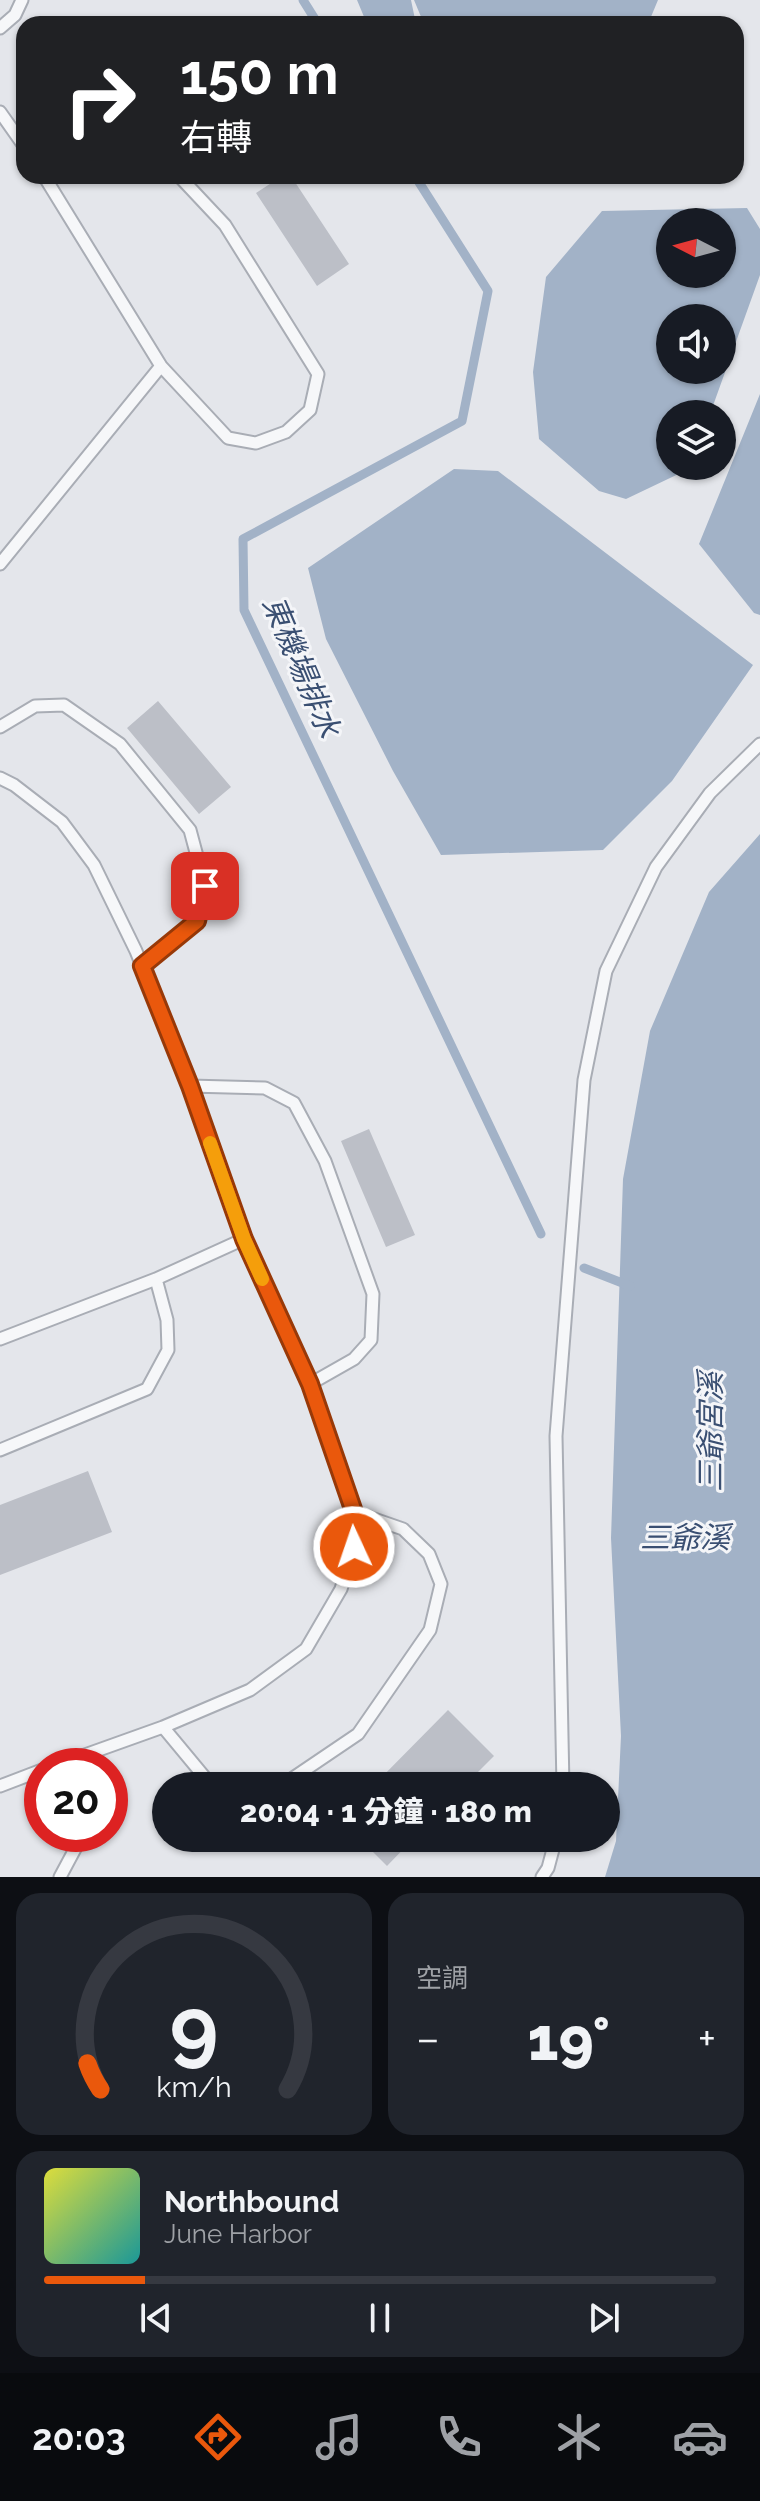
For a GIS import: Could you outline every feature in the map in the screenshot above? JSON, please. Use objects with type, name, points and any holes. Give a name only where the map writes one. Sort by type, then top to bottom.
[{"type":"lane","points":[[0,28],[15,15],[22,0]]},
{"type":"lane","points":[[0,112],[16,135]]},
{"type":"lane","points":[[49,184],[161,366],[228,438],[256,443],[286,432],[310,410],[318,374],[225,225],[187,184]]},
{"type":"lane","points":[[0,564],[161,366]]},
{"type":"lane","points":[[0,727],[35,706],[64,705],[120,744],[190,830],[205,886],[197,921],[142,966]]},
{"type":"lane","points":[[563,1772],[556,1436],[584,1080],[606,971],[656,867],[710,793],[760,744]]},
{"type":"lane","points":[[0,778],[62,822],[94,865],[142,966],[190,1086],[244,1239],[310,1384],[354,1512],[354,1547],[341,1589],[306,1649],[250,1690],[109,1748]]},
{"type":"lane","points":[[190,1086],[265,1088],[294,1103],[325,1161],[373,1294],[371,1340],[354,1359],[310,1384]]},
{"type":"lane","points":[[0,1339],[156,1279],[244,1239]]},
{"type":"lane","points":[[0,1450],[147,1389],[168,1350],[167,1320],[156,1279]]},
{"type":"lane","points":[[302,1772],[358,1734],[430,1630],[441,1584],[429,1554],[403,1529],[354,1512]]},
{"type":"lane","points":[[163,1727],[200,1772]]},
{"type":"lane","points":[[0,1786],[24,1777]]},
{"type":"lane","points":[[60,1877],[73,1852]]},
{"type":"lane","points":[[542,1877],[551,1852]]},
{"type":"water","points":[[357,0],[411,0],[414,16],[364,16]]},
{"type":"water","points":[[414,0],[658,0],[651,16],[421,16]]},
{"type":"water","points":[[736,208],[747,208],[760,229],[760,275],[736,342],[736,304],[656,304],[656,384],[721,384],[715,400],[656,400],[656,480],[666,480],[626,499],[599,491],[539,439],[533,372],[546,277],[602,211],[656,210],[656,288],[736,288]]},
{"type":"water","points":[[760,394],[760,615],[754,613],[699,544],[725,480],[736,480],[736,453]]},
{"type":"water","points":[[454,469],[498,471],[753,665],[672,781],[603,850],[441,855],[393,771],[326,639],[308,568]]},
{"type":"water","name":"三爺溪","points":[[760,834],[760,1877],[605,1877],[613,1852],[620,1852],[621,1736],[611,1538],[623,1179],[650,1031],[709,892]]},
{"type":"building","points":[[270,184],[296,184],[349,264],[317,286],[256,193]]},
{"type":"building","points":[[158,701],[231,787],[199,814],[127,728]]},
{"type":"building","points":[[369,1129],[415,1235],[386,1247],[341,1141]]},
{"type":"building","points":[[88,1471],[112,1532],[0,1575],[0,1505]]},
{"type":"building","points":[[448,1710],[494,1756],[478,1772],[387,1772]]},
{"type":"building","points":[[373,1852],[400,1852],[387,1866]]},
{"type":"waterway","name":"東機場排水","points":[[303,0],[313,16]]},
{"type":"waterway","name":"東機場排水","points":[[420,184],[488,291],[462,421],[243,539],[244,610],[541,1234]]},
{"type":"waterway","name":"東機場排水","points":[[584,1268],[630,1286]]},
{"type":"slow traffic","points":[[210,1143],[244,1239],[262,1279]]},
{"type":"route","points":[[205,886],[197,921],[142,966],[190,1086],[244,1239],[310,1384],[354,1512],[354,1547]]},
{"type":"water label","name":"三爺宮溪","points":[[711,1432]]}]
